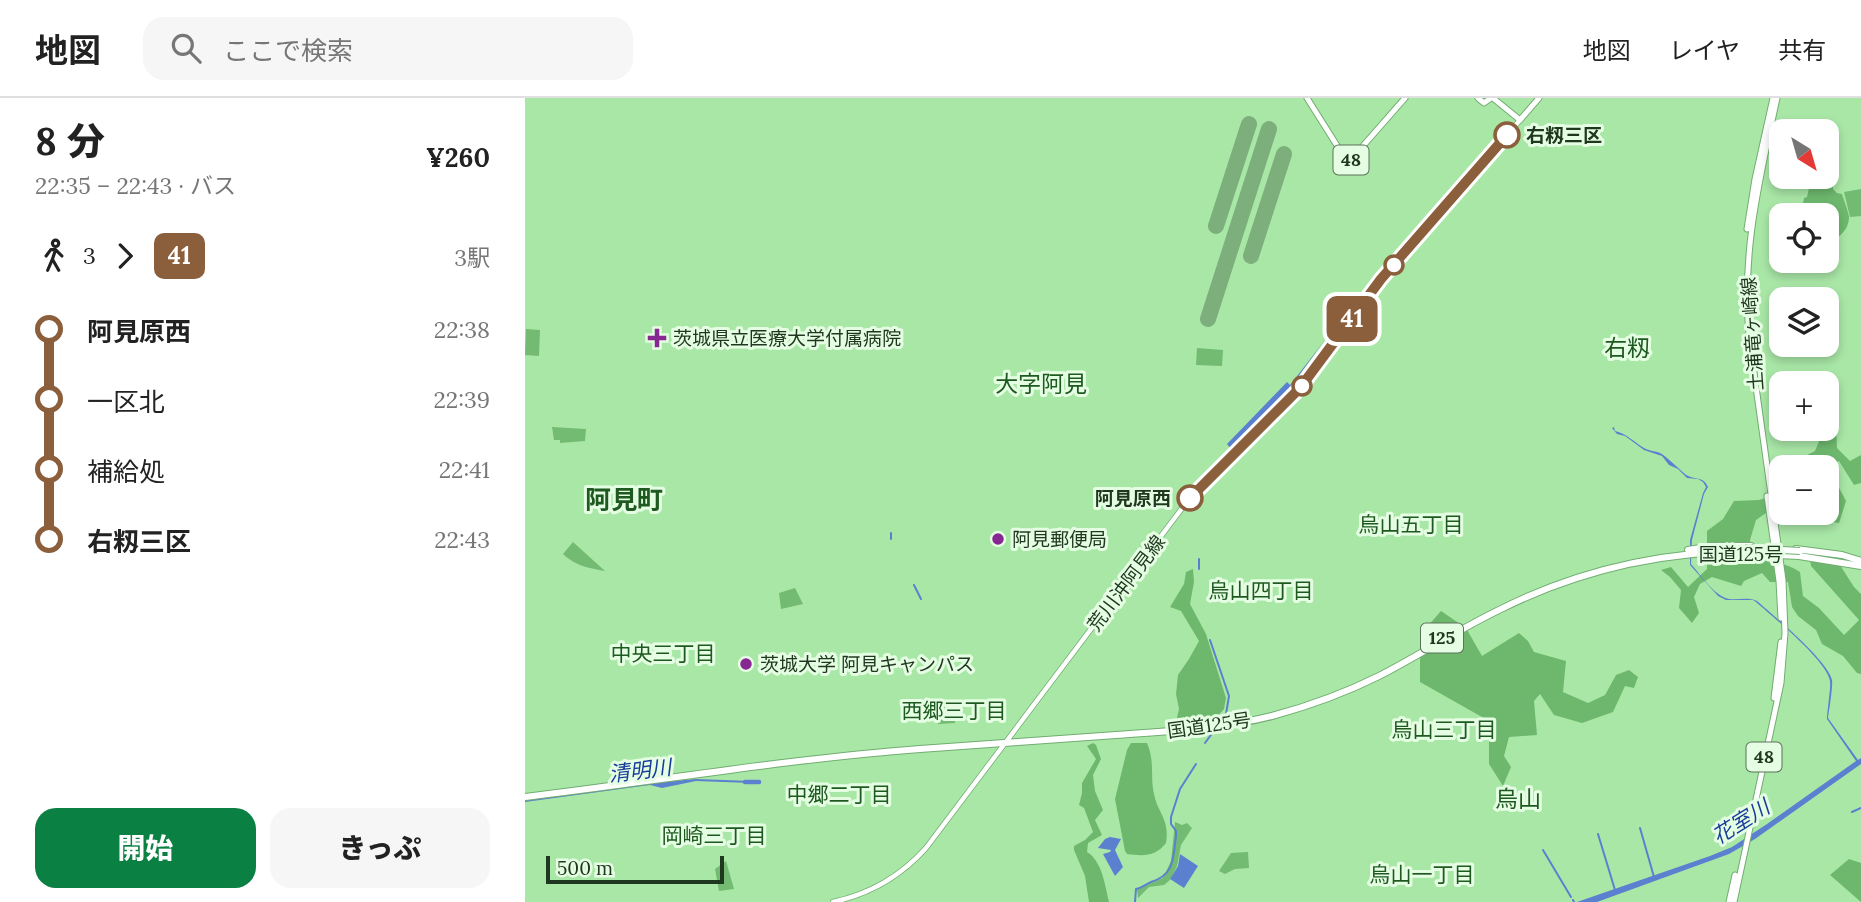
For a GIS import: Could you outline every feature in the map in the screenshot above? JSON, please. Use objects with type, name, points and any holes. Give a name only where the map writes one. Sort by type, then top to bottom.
[{"type":"highway","name":"国道125号","points":[[525,795],[811,758],[1210,727],[1255,720],[1324,700],[1372,680],[1490,614],[1541,590],[1608,568],[1680,553],[1745,550],[1800,553],[1861,563]]},
{"type":"highway","points":[[1680,553],[1816,551],[1861,563]]},
{"type":"main road","name":"48","points":[[1307,98],[1348,163],[1405,98]]},
{"type":"main road","points":[[1478,98],[1486,103],[1492,98],[1520,120],[1539,98]]},
{"type":"main road","name":"土浦竜ヶ崎線","points":[[1732,902],[1772,707],[1780,650],[1781,601],[1777,551],[1747,322],[1751,219],[1775,98]]},
{"type":"main road","name":"荒川沖阿見線","points":[[833,902],[878,887],[913,862],[926,848],[1189,499],[1300,388],[1381,279],[1520,120]]},
{"type":"green space","points":[[1809,189],[1833,189],[1842,194],[1849,217],[1842,233],[1839,236],[1839,203],[1803,203]]},
{"type":"green space","points":[[1861,189],[1861,216],[1850,217],[1844,192]]},
{"type":"green space","points":[[526,329],[540,330],[539,356],[525,355]]},
{"type":"green space","points":[[1197,348],[1223,350],[1222,366],[1196,365]]},
{"type":"green space","points":[[552,427],[586,429],[585,441],[560,443],[560,440],[554,440]]},
{"type":"green space","points":[[1819,441],[1837,441],[1837,448],[1850,461],[1861,455],[1861,483],[1854,485],[1839,461],[1839,455],[1807,455],[1815,451]]},
{"type":"green space","points":[[1839,488],[1846,501],[1839,523]]},
{"type":"green space","points":[[1769,497],[1769,511],[1756,520],[1750,540],[1753,559],[1778,562],[1800,572],[1803,596],[1819,608],[1844,635],[1859,620],[1811,566],[1810,560],[1840,565],[1861,594],[1861,674],[1857,673],[1843,656],[1822,644],[1816,630],[1798,616],[1792,607],[1788,582],[1770,582],[1762,573],[1744,581],[1741,586],[1712,577],[1700,584],[1694,597],[1699,613],[1692,623],[1679,608],[1681,590],[1661,570],[1671,567],[1688,587],[1707,569],[1707,531],[1723,519],[1734,501]]},
{"type":"green space","points":[[573,542],[605,571],[577,564],[563,554]]},
{"type":"green space","points":[[1193,569],[1194,582],[1190,604],[1206,634],[1226,698],[1224,709],[1216,718],[1176,722],[1179,709],[1176,694],[1178,675],[1199,641],[1181,611],[1170,607],[1184,584],[1186,572]]},
{"type":"green space","points":[[795,588],[803,604],[781,609],[779,593]]},
{"type":"green space","points":[[1441,611],[1466,628],[1482,656],[1519,633],[1528,641],[1534,652],[1566,661],[1563,692],[1588,703],[1605,695],[1616,675],[1629,670],[1638,677],[1634,688],[1625,686],[1613,712],[1582,723],[1554,715],[1540,694],[1534,701],[1537,735],[1509,737],[1504,756],[1511,767],[1503,786],[1489,764],[1489,721],[1420,682],[1420,635]]},
{"type":"green space","points":[[947,703],[954,712],[955,723],[938,724],[931,713]]},
{"type":"green space","points":[[1093,743],[1101,759],[1093,775],[1095,791],[1103,810],[1095,820],[1102,835],[1088,843],[1087,852],[1099,867],[1109,902],[1089,902],[1085,876],[1074,850],[1074,846],[1093,832],[1084,808],[1079,805],[1082,783],[1096,759],[1087,746]]},
{"type":"green space","points":[[1131,743],[1147,743],[1151,756],[1154,794],[1166,828],[1166,843],[1149,855],[1127,854],[1125,851],[1115,799]]},
{"type":"green space","points":[[1175,822],[1182,825],[1187,823],[1192,828],[1181,845],[1177,866],[1170,880],[1164,885],[1149,887],[1138,898],[1137,889],[1163,878],[1171,861]]},
{"type":"green space","points":[[1248,852],[1249,868],[1235,869],[1225,874],[1219,871],[1231,853]]},
{"type":"green space","points":[[1849,859],[1861,863],[1861,902],[1830,875]]},
{"type":"green space","points":[[726,861],[734,889],[719,891],[715,869]]},
{"type":"water","points":[[1325,340],[1289,389],[1230,448],[1227,444],[1287,382],[1290,385]]},
{"type":"water","points":[[1614,427],[1615,431],[1627,436],[1644,448],[1660,453],[1688,476],[1706,483],[1708,487],[1692,540],[1691,564],[1713,590],[1723,597],[1757,601],[1821,662],[1832,680],[1828,718],[1858,760],[1861,758],[1861,764],[1755,839],[1729,854],[1597,902],[1577,902],[1732,847],[1856,761],[1827,719],[1830,681],[1820,662],[1756,602],[1726,600],[1718,596],[1690,565],[1690,540],[1706,487],[1703,482],[1687,478],[1669,465],[1662,456],[1644,450],[1625,436],[1617,434],[1612,428]]},
{"type":"water","points":[[696,779],[751,783],[696,781],[662,788],[650,785],[525,802],[650,783]]},
{"type":"water","points":[[1110,837],[1121,839],[1115,850],[1123,867],[1115,876],[1103,854],[1111,850],[1098,848]]},
{"type":"water","points":[[1180,854],[1198,866],[1184,888],[1170,879],[1178,866]]},
{"type":"waterway","points":[[891,533],[891,539]]},
{"type":"waterway","points":[[1199,559],[1199,569]]},
{"type":"waterway","points":[[914,585],[921,599]]},
{"type":"waterway","points":[[1210,640],[1229,696],[1226,714]]},
{"type":"waterway","points":[[1205,743],[1213,732]]},
{"type":"waterway","points":[[1135,902],[1136,889],[1159,879],[1169,870],[1176,831],[1171,824],[1171,817],[1180,789],[1196,764]]},
{"type":"waterway","name":"清明川","points":[[745,782],[759,782]]},
{"type":"waterway","points":[[1852,812],[1861,808]]},
{"type":"waterway","points":[[1640,828],[1654,877]]},
{"type":"waterway","points":[[1598,834],[1615,890]]},
{"type":"waterway","points":[[1543,850],[1571,897]]},
{"type":"runway","points":[[1216,226],[1249,124]]},
{"type":"runway","points":[[1208,319],[1269,129]]},
{"type":"runway","points":[[1251,256],[1284,154]]},
{"type":"bus line","name":"41","points":[[1190,498],[1287,403],[1381,279],[1507,135]]},
{"type":"place","name":"右籾三区","points":[[1507,135]]},
{"type":"place","name":"茨城県立医療大学付属病院","points":[[657,338]]},
{"type":"place","name":"阿見原西","points":[[1190,498]]},
{"type":"place","name":"阿見郵便局","points":[[998,539]]},
{"type":"place","name":"茨城大学 阿見キャンパス","points":[[746,664]]},
{"type":"district","name":"右籾","points":[[1627,348]]},
{"type":"district","name":"大字阿見","points":[[1041,384]]},
{"type":"district","name":"阿見町","points":[[624,500]]},
{"type":"district","name":"烏山五丁目","points":[[1411,525]]},
{"type":"district","name":"烏山四丁目","points":[[1261,591]]},
{"type":"district","name":"中央三丁目","points":[[663,654]]},
{"type":"district","name":"西郷三丁目","points":[[954,711]]},
{"type":"district","name":"烏山三丁目","points":[[1444,730]]},
{"type":"district","name":"中郷二丁目","points":[[839,795]]},
{"type":"district","name":"烏山","points":[[1518,799]]},
{"type":"district","name":"岡崎三丁目","points":[[714,836]]},
{"type":"district","name":"烏山一丁目","points":[[1422,875]]},
{"type":"water label","name":"花室川","points":[[1741,822]]}]
